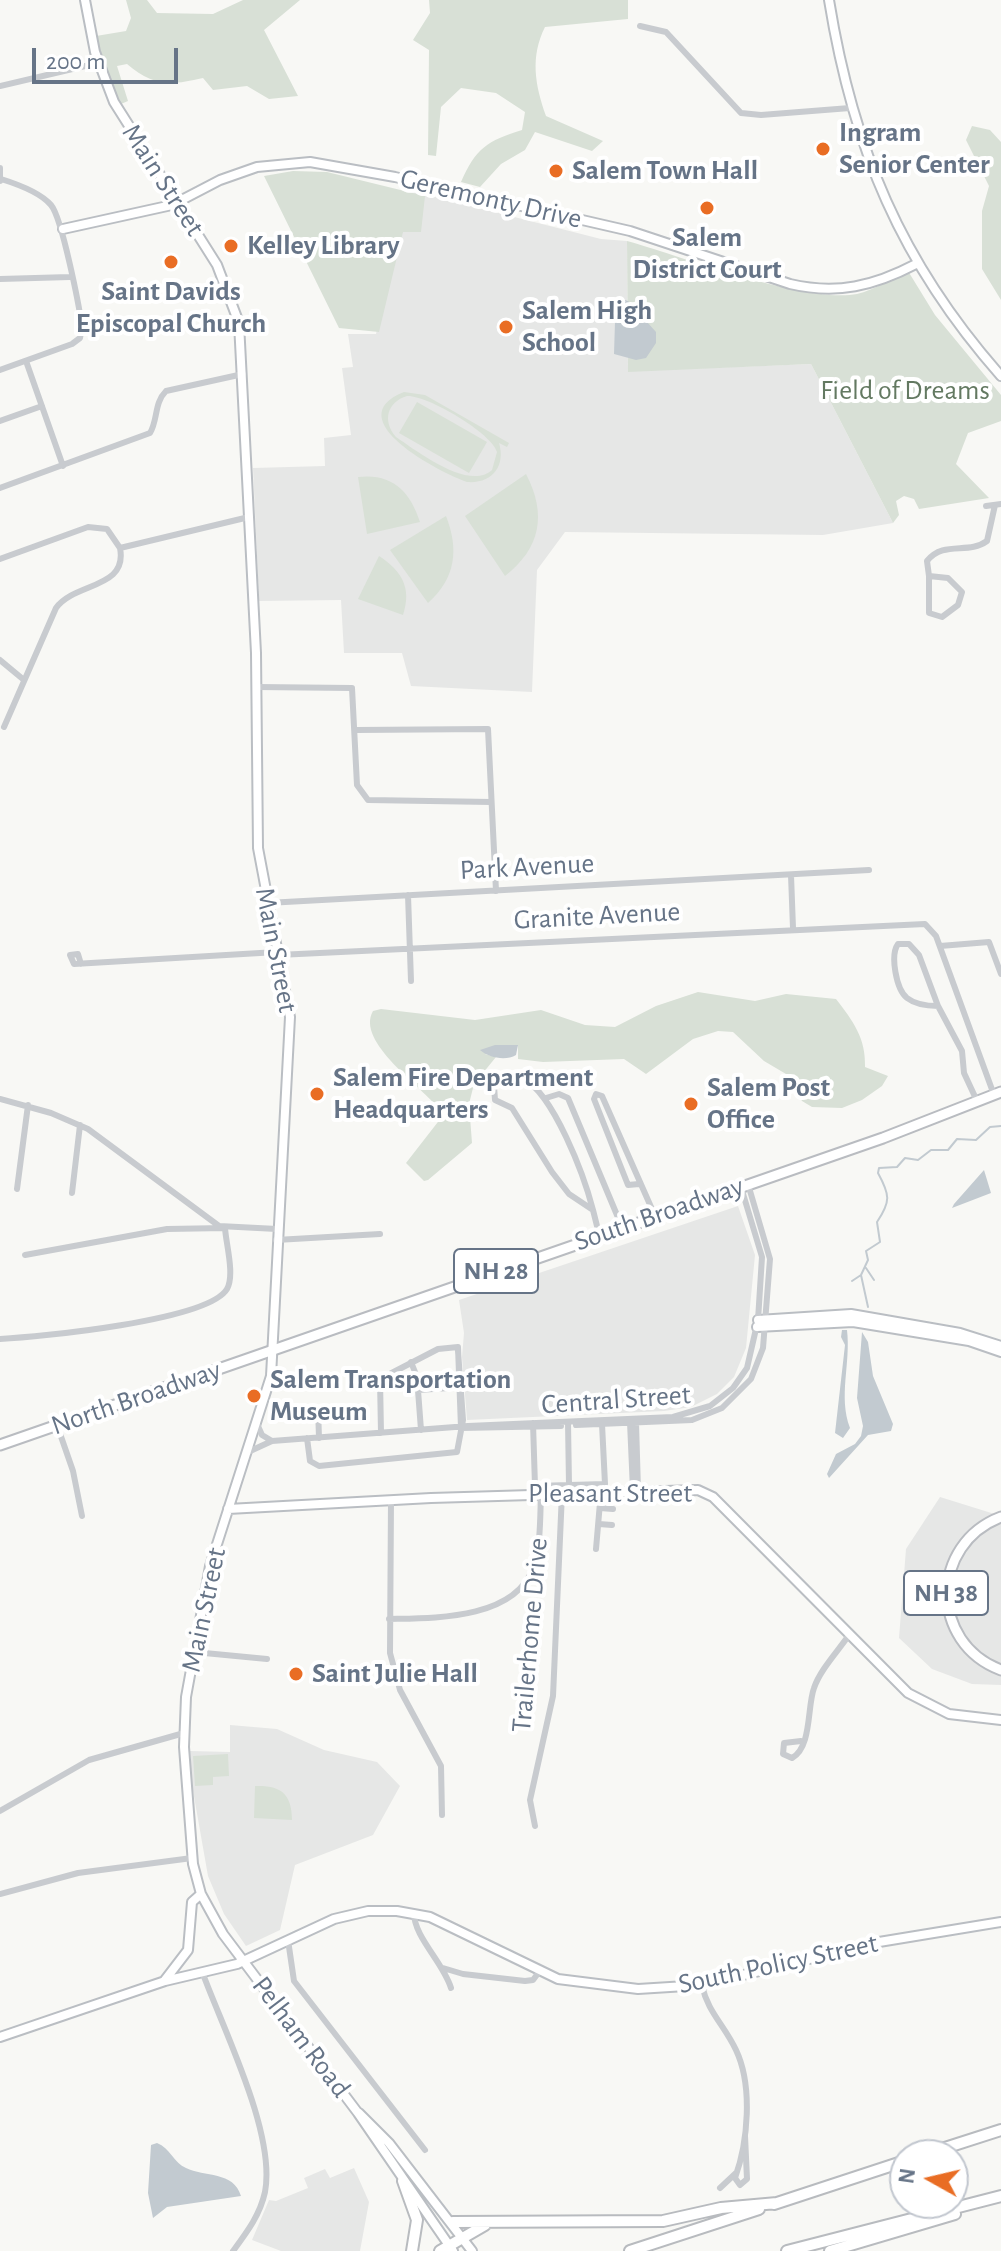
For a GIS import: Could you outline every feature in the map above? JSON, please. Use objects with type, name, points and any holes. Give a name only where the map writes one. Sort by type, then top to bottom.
[{"type":"highway","points":[[969,2140],[1001,2130]]},
{"type":"highway","points":[[630,2251],[889,2166]]},
{"type":"highway","points":[[403,2181],[417,2220],[412,2251]]},
{"type":"highway","points":[[787,2251],[1001,2198]]},
{"type":"highway","points":[[830,2251],[1001,2198]]},
{"type":"highway","points":[[453,2222],[663,2221],[721,2208],[777,2203]]},
{"type":"highway","points":[[447,2249],[462,2235],[486,2224]]},
{"type":"main road","name":"Main Street","points":[[85,0],[98,63],[124,121],[179,201],[232,296],[239,323],[257,687],[256,817],[267,903],[290,1025],[269,1385],[208,1574],[184,1733],[192,1858],[201,1894],[223,1934],[243,1961]]},
{"type":"main road","points":[[829,0],[850,108],[878,188],[916,264],[956,322],[1001,376]]},
{"type":"main road","name":"Geremonty Drive","points":[[63,229],[121,218],[179,201],[211,184],[257,167],[293,162],[327,163],[630,231],[818,289],[860,287],[916,264]]},
{"type":"main road","name":"South Broadway","points":[[272,1352],[998,1094]]},
{"type":"main road","points":[[761,1324],[851,1314],[960,1333],[1001,1346]]},
{"type":"main road","points":[[761,1324],[853,1322],[969,1341],[1001,1352]]},
{"type":"main road","name":"North Broadway","points":[[0,1445],[272,1352]]},
{"type":"main road","name":"Pleasant Street","points":[[228,1509],[538,1490],[562,1493],[603,1488],[691,1489],[710,1495],[900,1686],[927,1706],[960,1717],[1001,1720]]},
{"type":"main road","name":"NH 38","points":[[1001,1517],[978,1529],[959,1549],[948,1576],[946,1597],[949,1618],[963,1643],[979,1659],[1001,1670]]},
{"type":"main road","points":[[165,1981],[188,1950],[192,1902],[201,1894]]},
{"type":"main road","name":"South Policy Street","points":[[0,2037],[165,1981],[203,1974],[243,1961],[346,1915],[379,1910],[414,1913],[446,1923],[539,1972],[576,1983],[621,1988],[702,1985],[879,1942],[1001,1922]]},
{"type":"main road","name":"Pelham Road","points":[[243,1961],[358,2113],[447,2249]]},
{"type":"main road","name":"Pelham Road","points":[[358,2113],[377,2128],[453,2222],[472,2251]]},
{"type":"street","points":[[640,26],[666,32],[741,113],[754,116],[850,108]]},
{"type":"street","points":[[0,86],[98,63]]},
{"type":"street","points":[[0,168],[0,180],[44,198],[54,210],[63,229],[62,244],[81,319],[80,338],[72,344],[0,370]]},
{"type":"street","points":[[0,279],[70,277]]},
{"type":"street","points":[[26,361],[63,466]]},
{"type":"street","points":[[0,488],[150,433],[156,423],[158,401],[166,391],[243,374]]},
{"type":"street","points":[[0,421],[42,406]]},
{"type":"street","points":[[929,576],[948,578],[962,592],[958,605],[942,617],[929,613],[927,561],[937,551],[949,547],[976,547],[987,541],[998,505],[986,506]]},
{"type":"street","points":[[120,548],[249,517]]},
{"type":"street","points":[[0,559],[94,526],[107,529],[120,548],[121,564],[116,573],[71,593],[58,604],[4,727]]},
{"type":"street","points":[[0,660],[24,680]]},
{"type":"street","points":[[257,687],[351,687],[355,698],[357,785],[368,800],[491,802]]},
{"type":"street","points":[[356,730],[488,729],[496,891]]},
{"type":"street","name":"Park Avenue","points":[[267,903],[869,870]]},
{"type":"street","points":[[791,875],[793,928]]},
{"type":"street","points":[[408,895],[411,981]]},
{"type":"street","name":"Granite Avenue","points":[[81,964],[919,923],[930,926],[940,946]]},
{"type":"street","points":[[998,1094],[978,1052],[940,946],[989,942],[1001,974]]},
{"type":"street","points":[[938,1006],[917,1003],[903,993],[893,955],[898,944],[906,943],[916,951],[963,1057],[962,1069],[977,1101]]},
{"type":"street","points":[[963,1057],[978,1052]]},
{"type":"street","points":[[593,1210],[569,1194],[514,1111],[495,1100],[494,1086],[501,1080],[523,1078],[546,1098],[581,1166],[593,1210],[599,1234]]},
{"type":"street","points":[[639,1184],[628,1185],[594,1099],[597,1094],[602,1096],[655,1216]]},
{"type":"street","points":[[546,1098],[565,1096],[622,1227]]},
{"type":"street","points":[[0,1099],[28,1105],[80,1125],[225,1228]]},
{"type":"street","points":[[17,1189],[28,1105]]},
{"type":"street","points":[[72,1193],[80,1125]]},
{"type":"street","points":[[561,1131],[578,1125]]},
{"type":"street","name":"Central Street","points":[[248,1452],[272,1441],[307,1438],[633,1421],[683,1415],[718,1401],[747,1368],[761,1324],[762,1257],[744,1185]]},
{"type":"street","points":[[0,1339],[51,1336],[158,1318],[213,1300],[224,1293],[229,1282],[225,1228]]},
{"type":"street","points":[[25,1255],[167,1229],[277,1229]]},
{"type":"street","points":[[276,1240],[380,1234]]},
{"type":"street","points":[[381,1433],[378,1383],[387,1373],[438,1349],[458,1349]]},
{"type":"street","points":[[458,1349],[456,1383],[461,1428]]},
{"type":"street","points":[[307,1438],[310,1461],[319,1466],[453,1454],[460,1448],[461,1428],[458,1349]]},
{"type":"street","points":[[411,1362],[418,1390],[421,1430]]},
{"type":"street","points":[[449,1388],[456,1383]]},
{"type":"street","points":[[418,1390],[449,1388],[457,1392]]},
{"type":"street","points":[[318,1408],[319,1438]]},
{"type":"street","points":[[633,1421],[636,1490]]},
{"type":"street","points":[[596,1549],[603,1488],[602,1422]]},
{"type":"street","points":[[257,1424],[262,1435],[272,1441]]},
{"type":"street","points":[[568,1424],[569,1485]]},
{"type":"street","points":[[57,1425],[73,1471],[82,1516]]},
{"type":"street","points":[[389,1619],[454,1618],[492,1604],[517,1590],[530,1576],[536,1559],[538,1490],[533,1425]]},
{"type":"street","points":[[538,1490],[569,1485],[603,1488]]},
{"type":"street","name":"Trailerhome Drive","points":[[535,1826],[530,1800],[553,1696],[562,1493]]},
{"type":"street","points":[[391,1500],[390,1653],[396,1679],[441,1766],[442,1815]]},
{"type":"street","points":[[600,1508],[613,1509]]},
{"type":"street","points":[[599,1524],[612,1525]]},
{"type":"street","points":[[801,1741],[809,1728],[814,1687],[849,1635]]},
{"type":"street","points":[[194,1652],[267,1659]]},
{"type":"street","points":[[0,1811],[89,1760],[149,1740],[184,1733]]},
{"type":"street","points":[[0,1894],[78,1873],[192,1858]]},
{"type":"street","points":[[414,1913],[417,1931],[443,1968],[450,1985],[463,1974]]},
{"type":"street","points":[[288,1940],[294,1981],[425,2150]]},
{"type":"street","points":[[443,1968],[463,1974],[529,1981],[539,1972]]},
{"type":"street","points":[[203,1974],[261,2130],[267,2161],[259,2210],[233,2251]]},
{"type":"street","points":[[702,1985],[710,2010],[740,2061],[745,2085],[747,2179],[740,2185],[720,2188],[736,2173]]},
{"type":"street","points":[[740,2185],[735,2180],[745,2136]]},
{"type":"shaded area","points":[[408,190],[601,239],[627,241],[628,371],[811,364],[893,523],[823,535],[565,532],[537,570],[532,692],[411,686],[402,653],[344,653],[341,600],[259,601],[253,468],[325,466],[324,438],[351,435],[342,368],[353,367],[348,334],[376,334]]},
{"type":"shaded area","points":[[622,299],[628,301],[656,332],[656,343],[646,358],[636,360],[614,354],[615,322]]},
{"type":"shaded area","points":[[495,1045],[518,1045],[516,1055],[498,1058],[480,1050]]},
{"type":"shaded area","points":[[984,1170],[991,1193],[952,1208],[954,1204]]},
{"type":"shaded area","points":[[738,1206],[755,1255],[746,1348],[734,1377],[717,1394],[691,1407],[664,1411],[467,1420],[462,1357],[464,1333],[459,1300]]},
{"type":"shaded area","points":[[842,1330],[847,1330],[845,1404],[850,1428],[843,1438],[835,1433],[845,1345]]},
{"type":"shaded area","points":[[862,1332],[868,1342],[873,1376],[893,1424],[891,1431],[868,1435],[829,1478],[827,1474],[836,1454],[855,1444],[861,1436],[863,1426],[857,1398]]},
{"type":"shaded area","points":[[940,1497],[1001,1516],[1001,1685],[972,1684],[932,1669],[899,1638],[906,1549]]},
{"type":"shaded area","points":[[230,1725],[277,1729],[324,1750],[377,1762],[400,1786],[373,1835],[295,1865],[280,1930],[246,1946],[224,1914],[208,1876],[192,1785],[190,1751],[230,1752]]},
{"type":"shaded area","points":[[157,2143],[186,2168],[232,2182],[241,2196],[167,2207],[153,2218],[148,2193],[151,2145]]},
{"type":"shaded area","points":[[354,2168],[369,2202],[360,2251],[281,2251],[252,2240],[269,2200],[276,2201],[308,2188],[304,2178],[325,2169],[330,2178]]},
{"type":"green space","points":[[126,0],[147,0],[157,13],[213,14],[243,0],[300,0],[264,30],[298,96],[269,99],[247,86],[213,90],[203,78],[162,82],[145,77],[127,64],[117,66],[128,101],[121,104],[102,62],[96,36],[126,31],[131,18]]},
{"type":"green space","points":[[429,0],[628,0],[628,19],[545,27],[537,49],[537,82],[546,116],[603,141],[592,151],[535,132],[525,150],[501,164],[480,187],[461,182],[484,147],[522,130],[525,112],[496,93],[461,88],[441,107],[436,156],[428,155],[429,50],[413,40],[430,13]]},
{"type":"green space","points":[[972,126],[990,130],[1001,142],[1001,300],[982,269],[982,211],[989,186],[966,140]]},
{"type":"green space","points":[[293,171],[327,172],[425,196],[421,232],[403,232],[379,332],[339,328],[264,176]]},
{"type":"green space","name":"Field of Dreams","points":[[627,241],[776,286],[835,295],[857,294],[908,271],[935,315],[1001,395],[1001,421],[968,433],[956,464],[989,498],[919,509],[914,499],[904,496],[896,501],[899,515],[893,523],[811,364],[628,372]]},
{"type":"green space","points":[[404,392],[425,395],[509,443],[507,447],[499,443],[499,466],[490,477],[476,482],[467,482],[437,468],[400,444],[387,430],[382,416],[386,403]],"holes":[[[407,396],[458,416],[484,435],[497,452],[492,470],[482,475],[457,473],[430,460],[396,437],[389,425],[391,407]]]},
{"type":"green space","points":[[417,402],[487,442],[469,473],[399,433]]},
{"type":"green space","points":[[526,474],[537,503],[537,530],[526,554],[505,576],[465,516]]},
{"type":"green space","points":[[358,477],[381,478],[398,486],[411,501],[420,522],[367,534]]},
{"type":"green space","points":[[446,516],[453,540],[452,562],[444,584],[428,603],[390,550]]},
{"type":"green space","points":[[379,556],[394,568],[403,581],[406,596],[403,615],[358,599]]},
{"type":"green space","points":[[698,992],[755,1001],[786,994],[836,999],[861,1039],[865,1067],[888,1076],[882,1086],[862,1100],[842,1108],[812,1107],[802,1101],[786,1074],[764,1061],[733,1032],[718,1031],[693,1039],[646,1074],[624,1059],[543,1062],[518,1059],[518,1046],[485,1054],[496,1057],[474,1084],[469,1104],[472,1143],[428,1180],[424,1181],[406,1163],[441,1118],[439,1109],[393,1063],[373,1036],[370,1023],[373,1011],[381,1009],[475,1020],[541,1010],[585,1025],[615,1027],[656,1006]]},
{"type":"green space","points":[[228,1754],[229,1776],[213,1777],[213,1785],[195,1786],[193,1756]]},
{"type":"green space","points":[[255,1786],[272,1787],[283,1793],[290,1804],[292,1820],[254,1818]]},
{"type":"waterway","points":[[868,1307],[861,1275],[868,1260],[866,1251],[880,1242],[877,1222],[887,1198],[879,1168],[897,1167],[905,1158],[918,1160],[931,1150],[948,1150],[957,1139],[976,1140],[990,1127],[1001,1126]]},
{"type":"waterway","points":[[866,1268],[874,1280]]},
{"type":"waterway","points":[[852,1281],[861,1275]]},
{"type":"place","name":"Ingram Senior Center","points":[[823,149]]},
{"type":"place","name":"Salem Town Hall","points":[[556,171]]},
{"type":"place","name":"Salem District Court","points":[[707,208]]},
{"type":"place","name":"Kelley Library","points":[[231,246]]},
{"type":"place","name":"Saint Davids Episcopal Church","points":[[171,262]]},
{"type":"place","name":"Salem High School","points":[[506,327]]},
{"type":"place","name":"Salem Fire Department Headquarters","points":[[317,1094]]},
{"type":"place","name":"Salem Post Office","points":[[691,1104]]},
{"type":"place","name":"Salem Transportation Museum","points":[[254,1396]]},
{"type":"place","name":"Saint Julie Hall","points":[[296,1674]]}]
